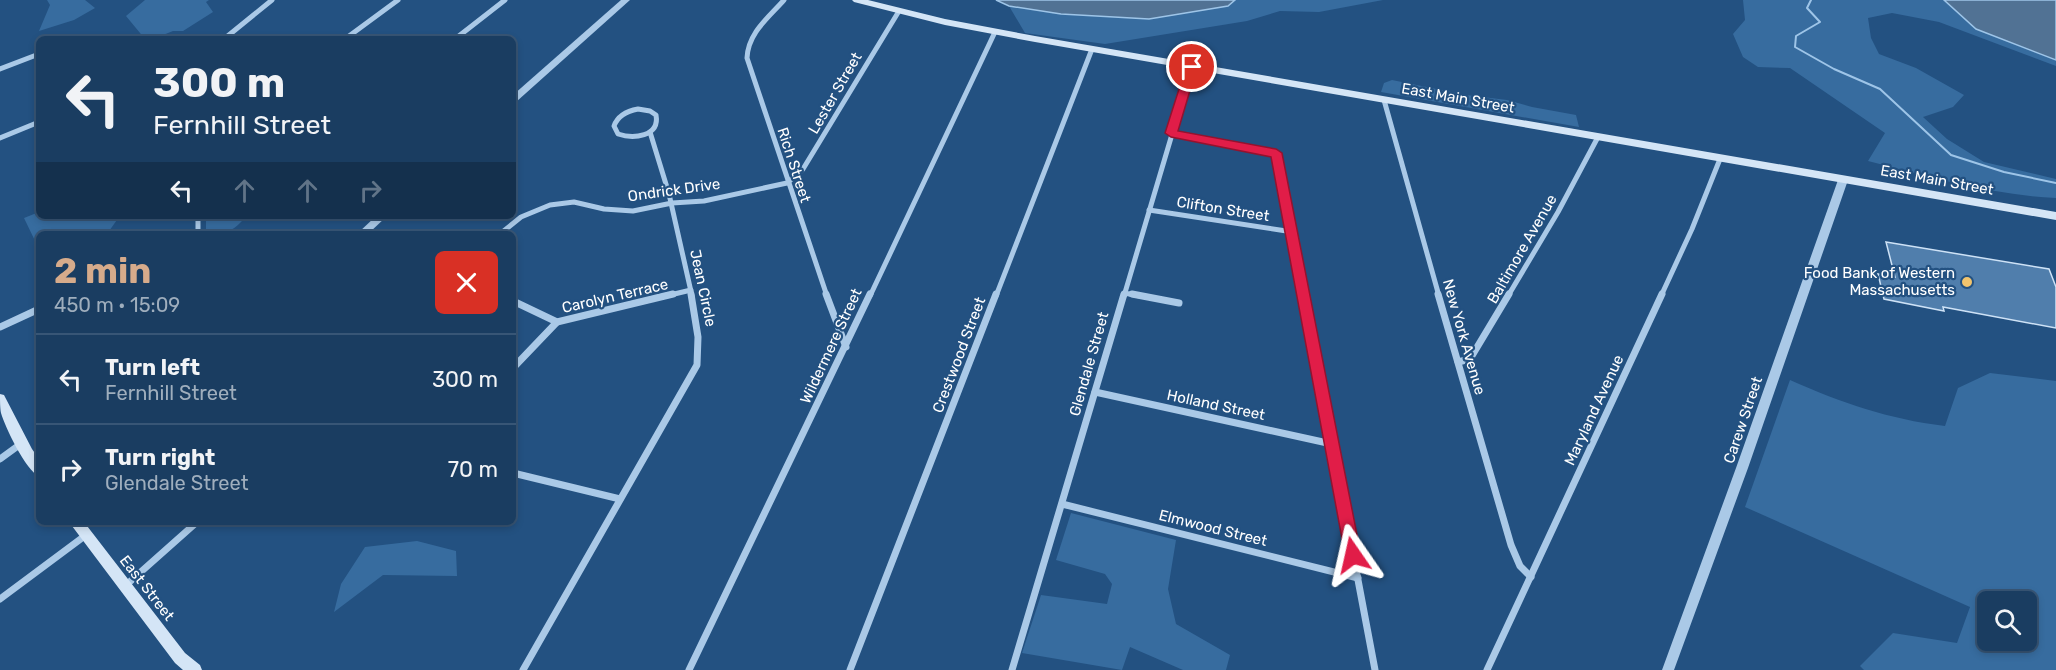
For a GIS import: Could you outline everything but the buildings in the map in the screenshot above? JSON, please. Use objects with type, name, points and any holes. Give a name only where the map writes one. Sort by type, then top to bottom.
[{"type":"main road","name":"East Main Street","points":[[857,0],[995,32],[2056,216]]},
{"type":"main road","points":[[0,399],[36,465]]},
{"type":"main road","name":"East Street","points":[[78,525],[180,658],[195,670]]},
{"type":"street","points":[[228,36],[272,0]]},
{"type":"street","points":[[349,36],[398,0]]},
{"type":"street","points":[[459,36],[505,0]]},
{"type":"street","points":[[516,97],[626,0]]},
{"type":"street","name":"Rich Street","points":[[784,0],[750,39],[746,48],[755,86],[811,255],[846,347]]},
{"type":"street","name":"Lester Street","points":[[787,183],[803,169],[899,11]]},
{"type":"street","name":"Wildermere Street","points":[[689,670],[846,347],[995,32]]},
{"type":"street","name":"Crestwood Street","points":[[850,670],[1092,49]]},
{"type":"street","points":[[0,69],[36,55]]},
{"type":"street","name":"Glendale Street","points":[[1012,670],[1192,67]]},
{"type":"street","name":"New York Avenue","points":[[1384,100],[1481,448],[1511,545],[1520,566],[1531,577]]},
{"type":"street","name":"Jean Circle","points":[[647,110],[656,115],[658,121],[650,132],[637,137],[623,136],[616,132],[615,123],[618,118],[629,111],[647,110]]},
{"type":"street","points":[[0,138],[36,123]]},
{"type":"street","name":"Jean Circle","points":[[523,670],[697,365],[700,345],[698,315],[672,203],[650,132]]},
{"type":"street","points":[[1171,133],[1276,153],[1293,232],[1375,670]]},
{"type":"street","name":"Baltimore Avenue","points":[[1458,362],[1470,359],[1558,212],[1598,137]]},
{"type":"street","name":"Maryland Avenue","points":[[1487,670],[1692,229],[1720,159]]},
{"type":"street","name":"Carew Street","points":[[1668,670],[1843,180]]},
{"type":"street","name":"Ondrick Drive","points":[[504,231],[533,210],[558,203],[582,203],[599,208],[625,211],[672,203],[704,201],[787,183]]},
{"type":"street","name":"Clifton Street","points":[[1149,210],[1293,232]]},
{"type":"street","points":[[365,231],[379,219]]},
{"type":"street","name":"Carolyn Terrace","points":[[516,302],[557,322],[691,290]]},
{"type":"street","points":[[1124,293],[1179,303]]},
{"type":"street","points":[[0,327],[36,310]]},
{"type":"street","points":[[516,365],[557,322]]},
{"type":"street","name":"Holland Street","points":[[1095,392],[1332,444]]},
{"type":"street","points":[[0,459],[22,443]]},
{"type":"street","points":[[516,474],[620,500]]},
{"type":"street","name":"Elmwood Street","points":[[1062,504],[1358,578]]},
{"type":"street","points":[[124,587],[194,525]]},
{"type":"street","points":[[0,599],[86,535]]},
{"type":"shaded area","points":[[47,0],[85,0],[95,8],[74,20],[39,31],[50,5]]},
{"type":"shaded area","points":[[145,0],[209,0],[206,2],[213,12],[183,31],[173,31],[160,36],[143,36],[126,16]]},
{"type":"shaded area","points":[[996,0],[1235,0],[1228,6],[1149,19],[1061,14],[1009,6]]},
{"type":"shaded area","points":[[1235,0],[1383,0],[1319,12],[1280,11],[1247,21],[1105,44],[1025,33],[1009,6],[1061,14],[1227,6]]},
{"type":"shaded area","points":[[1743,0],[1944,0],[1976,29],[2056,60],[2056,66],[1939,22],[1892,13],[1868,18],[1871,38],[1879,54],[1916,68],[1964,95],[1953,107],[1923,117],[1947,139],[1984,162],[2056,179],[2056,198],[1985,189],[1868,161],[1885,133],[1790,68],[1758,67],[1743,57],[1733,34],[1745,20]]},
{"type":"shaded area","points":[[1944,0],[2056,0],[2056,60],[1976,29]]},
{"type":"shaded area","points":[[1392,80],[1466,95],[1507,100],[1576,115],[1579,127],[1381,92],[1384,83]]},
{"type":"shaded area","points":[[36,213],[36,219],[118,219],[109,231],[72,229],[36,231],[36,243],[24,218]]},
{"type":"shaded area","points":[[206,219],[243,219],[228,231],[206,230]]},
{"type":"shaded area","points":[[1990,373],[2056,381],[2056,670],[1864,670],[1860,666],[1893,633],[1957,643],[1970,607],[1745,507],[1790,380],[1866,409],[1945,426],[1958,388]]},
{"type":"shaded area","points":[[1071,513],[1176,540],[1168,589],[1176,624],[1230,655],[1226,670],[1183,670],[1130,647],[1122,670],[1022,653],[1041,595],[1107,604],[1112,584],[1105,574],[1056,560]]},
{"type":"shaded area","points":[[417,541],[456,551],[457,576],[383,575],[334,612],[341,584],[365,547]]},
{"type":"waterway","points":[[1811,0],[1807,8],[1820,22],[1796,36],[1795,47],[1834,69],[1880,89],[1951,155],[2004,172],[2056,183]]},
{"type":"place","name":"Food Bank of Western Massachusetts","points":[[1967,282]]},
{"type":"route","points":[[1192,67],[1171,133],[1276,153],[1353,555]]}]
